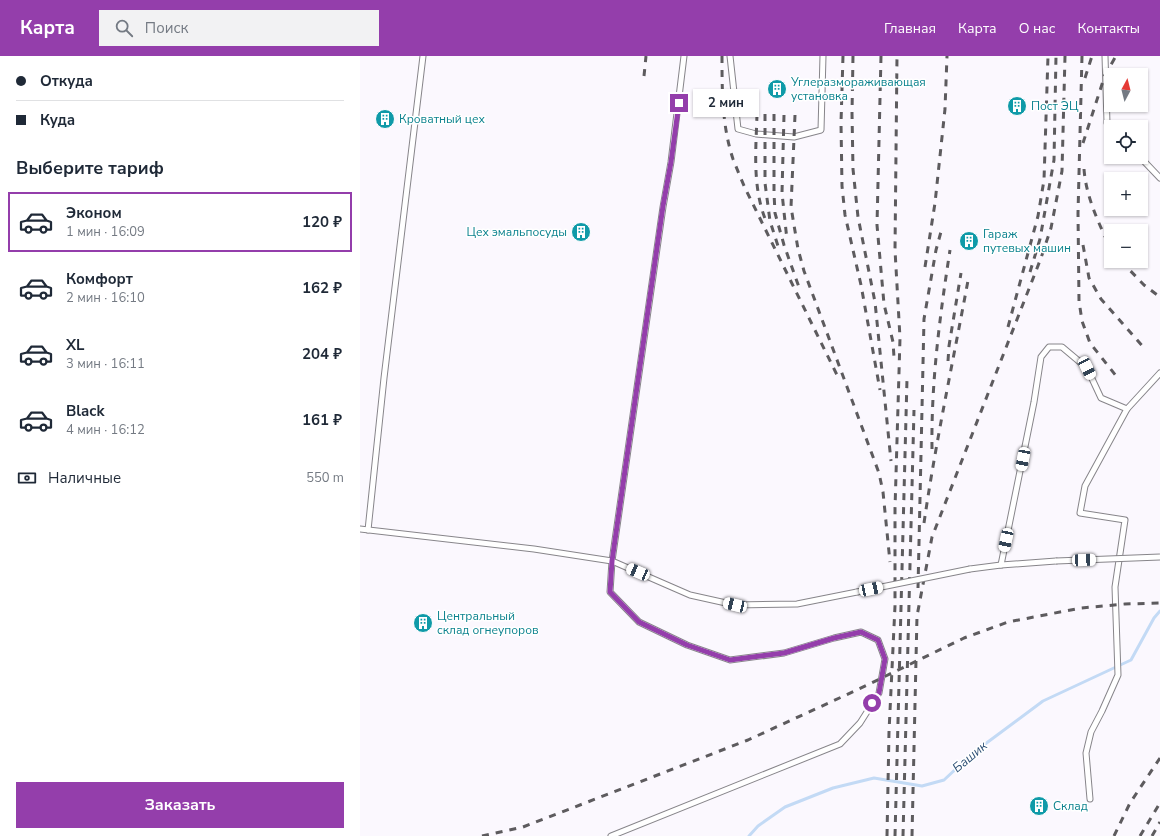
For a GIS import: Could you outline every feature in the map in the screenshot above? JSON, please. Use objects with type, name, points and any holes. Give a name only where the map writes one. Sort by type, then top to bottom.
[{"type":"lane","points":[[368,530],[384,378],[424,56]]},
{"type":"lane","points":[[611,836],[840,744],[860,723],[879,693],[885,659],[878,640],[861,632],[834,638],[784,653],[730,660],[687,645],[639,622],[610,592],[612,561],[662,214],[671,162],[684,56]]},
{"type":"lane","points":[[730,56],[738,129],[756,134],[794,137],[821,130],[823,56]]},
{"type":"lane","points":[[1106,56],[1107,120]]},
{"type":"lane","points":[[1147,164],[1160,178]]},
{"type":"lane","points":[[1001,565],[1034,402],[1041,357],[1049,347],[1062,347],[1087,368],[1101,398],[1127,409]]},
{"type":"lane","points":[[1090,799],[1086,753],[1091,732],[1118,675],[1114,587],[1125,520],[1080,513],[1085,486],[1127,409],[1160,373]]},
{"type":"lane","points":[[360,529],[534,549],[612,561],[690,595],[735,605],[797,604],[970,569],[1001,565],[1056,561],[1160,557]]},
{"type":"waterway","name":"Башик","points":[[749,836],[758,826],[785,807],[833,788],[874,778],[922,786],[944,780],[973,753],[1043,701],[1131,660],[1154,618],[1160,611]]},
{"type":"railway","points":[[644,76],[646,56]]},
{"type":"railway","points":[[722,56],[725,121],[729,147],[733,159],[745,188],[838,377]]},
{"type":"railway","points":[[843,56],[841,123],[842,186],[845,215],[861,285],[880,390]]},
{"type":"railway","points":[[853,56],[853,169],[858,217],[875,302],[891,461]]},
{"type":"railway","points":[[881,56],[877,225],[884,304],[893,342],[894,357]]},
{"type":"railway","points":[[887,836],[889,732],[895,606],[895,509],[900,338],[895,250],[897,56]]},
{"type":"railway","points":[[925,267],[935,203],[945,109],[947,56]]},
{"type":"railway","points":[[1008,327],[1038,216],[1044,180],[1048,56]]},
{"type":"railway","points":[[1030,272],[1040,239],[1054,160],[1056,56]]},
{"type":"railway","points":[[912,836],[917,616],[932,537],[1041,258],[1051,228],[1062,171],[1065,56]]},
{"type":"railway","points":[[1082,56],[1078,213],[1079,301],[1082,321],[1090,343],[1117,377]]},
{"type":"railway","points":[[1085,78],[1092,56]]},
{"type":"railway","points":[[1083,143],[1105,75],[1116,56]]},
{"type":"railway","points":[[757,114],[757,181],[766,221]]},
{"type":"railway","points":[[765,114],[765,183],[770,221],[778,246]]},
{"type":"railway","points":[[774,114],[775,213],[784,245],[800,290]]},
{"type":"railway","points":[[784,115],[782,193],[787,240]]},
{"type":"railway","points":[[795,115],[791,207],[798,249],[804,271],[879,473],[883,492],[890,562]]},
{"type":"railway","points":[[1084,169],[1090,200],[1104,233]]},
{"type":"railway","points":[[918,588],[924,319],[936,250],[942,228]]},
{"type":"railway","points":[[1083,245],[1089,278],[1101,299],[1146,350]]},
{"type":"railway","points":[[932,449],[933,399],[937,349],[950,250]]},
{"type":"railway","points":[[1128,268],[1144,285],[1160,297]]},
{"type":"railway","points":[[948,361],[949,346],[961,273]]},
{"type":"railway","points":[[924,523],[969,275]]},
{"type":"railway","points":[[895,836],[907,379]]},
{"type":"railway","points":[[903,836],[914,410]]},
{"type":"railway","points":[[482,836],[523,827],[748,740],[859,689],[964,638],[1008,622],[1081,608],[1125,604],[1160,603]]},
{"type":"railway","points":[[1114,836],[1130,803],[1160,758]]},
{"type":"railway","points":[[1140,836],[1160,803]]},
{"type":"railway","points":[[1152,836],[1160,822]]},
{"type":"place","name":"Углеразмораживающая установка","points":[[777,89]]},
{"type":"place","name":"Поcт ЭЦ","points":[[1017,106]]},
{"type":"place","name":"Кроватный цех","points":[[385,119]]},
{"type":"place","name":"Цех эмальпосуды","points":[[581,232]]},
{"type":"place","name":"Гараж путевых машин","points":[[969,241]]},
{"type":"place","name":"Центральный склад огнеупоров","points":[[423,623]]},
{"type":"place","name":"Склад","points":[[1039,806]]},
{"type":"route","points":[[679,103],[612,561],[610,592],[639,622],[687,645],[730,660],[784,653],[834,638],[861,632],[878,640],[885,659],[879,693],[872,703]]}]
